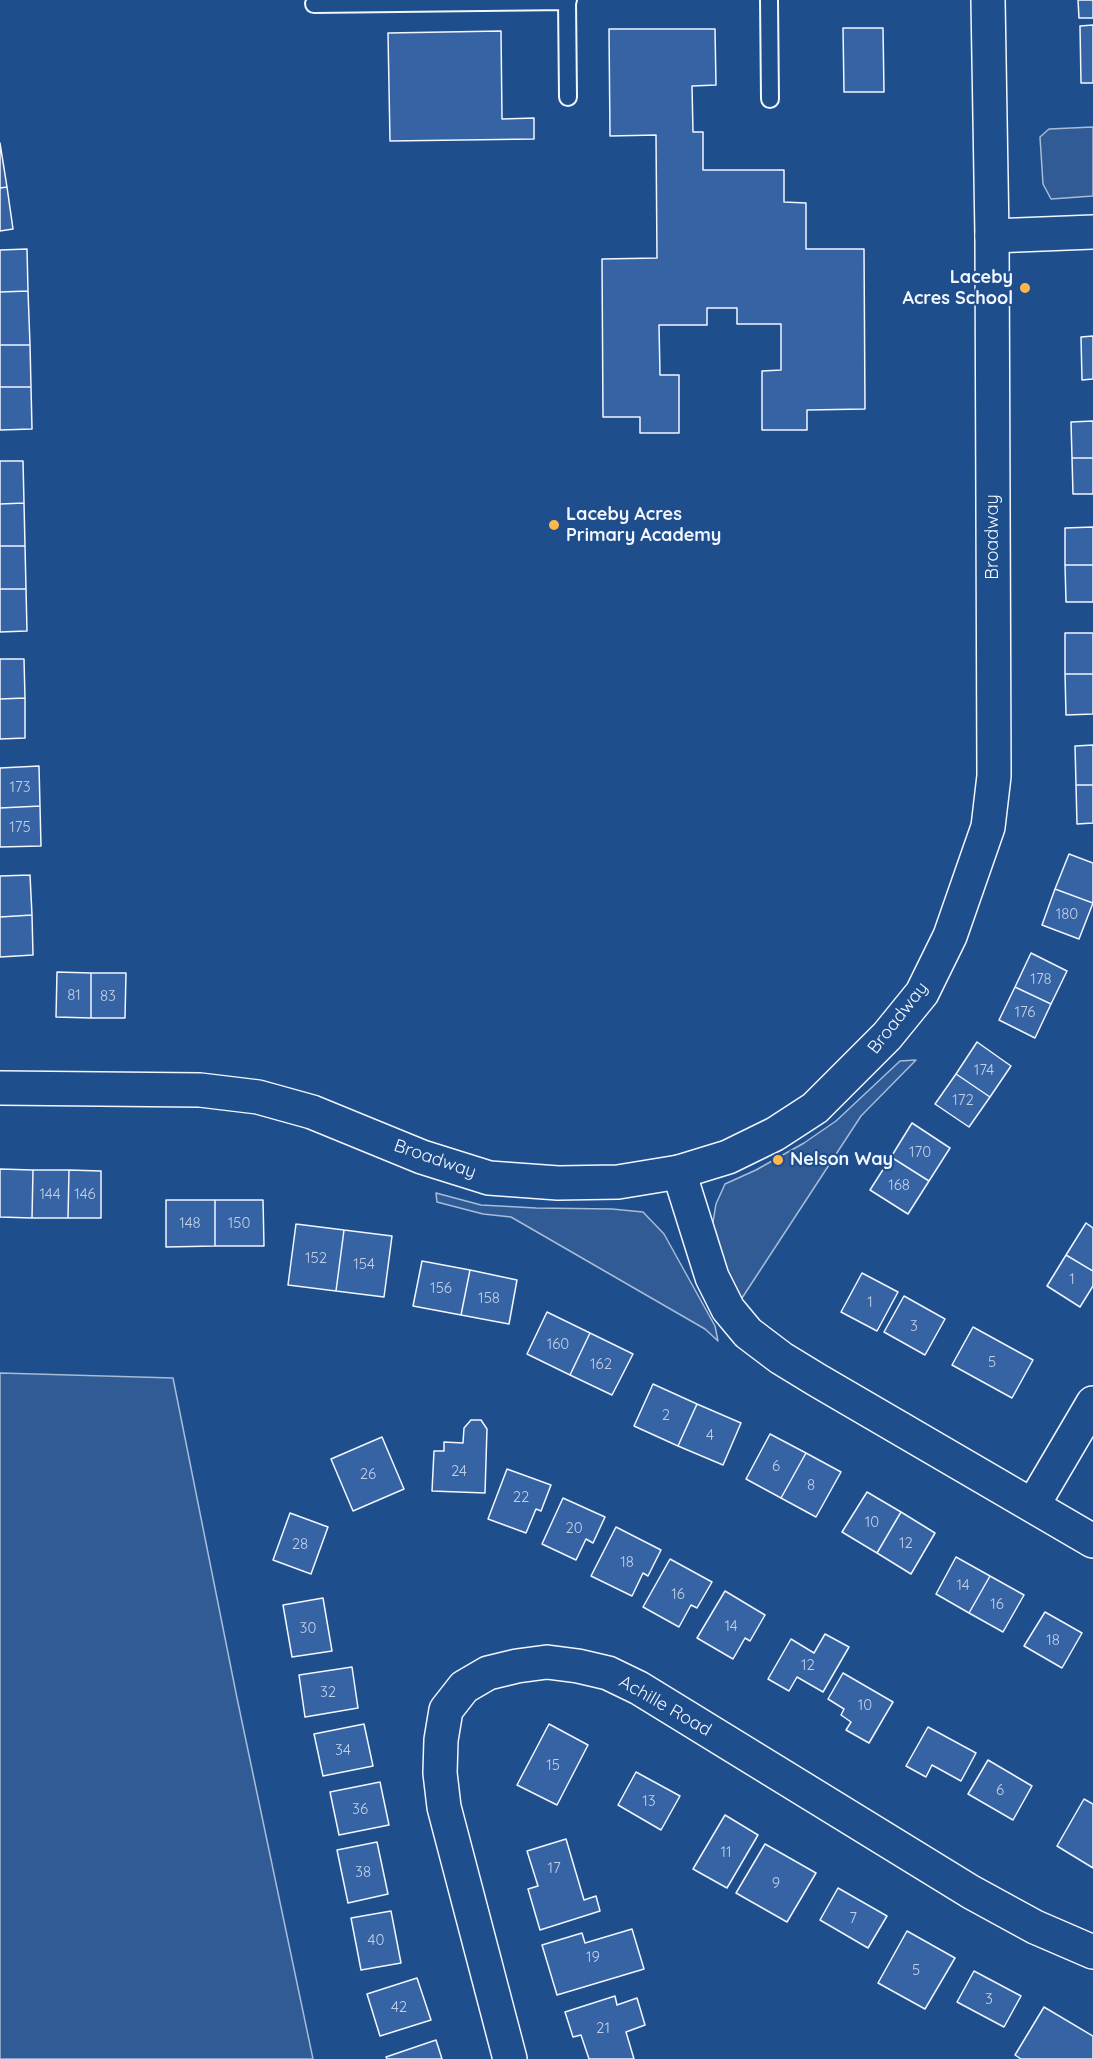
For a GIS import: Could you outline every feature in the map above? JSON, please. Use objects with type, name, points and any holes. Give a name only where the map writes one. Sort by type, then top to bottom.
[{"type":"street","name":"Broadway","points":[[0,1088],[200,1090],[258,1097],[312,1112],[422,1157],[489,1178],[558,1183],[618,1182],[679,1172],[728,1157],[775,1134],[815,1108],[888,1036],[922,993],[950,936],[988,827],[994,776],[992,236],[987,0]]},
{"type":"street","points":[[992,236],[1093,232]]},
{"type":"street","points":[[679,1172],[712,1277],[728,1309],[748,1333],[781,1358],[817,1380],[1093,1541]]},
{"type":"street","points":[[1033,1505],[1093,1403]]},
{"type":"street","name":"Achille Road","points":[[510,2059],[444,1807],[441,1740],[446,1710],[464,1687],[488,1673],[517,1666],[547,1662],[578,1666],[608,1673],[639,1688],[971,1892],[1035,1927],[1093,1952]]},
{"type":"lane","points":[[769,0],[770,99]]},
{"type":"lane","points":[[314,4],[567,1],[568,97]]},
{"type":"shaded area","points":[[1093,127],[1093,196],[1051,199],[1043,184],[1040,137],[1049,129]]},
{"type":"shaded area","points":[[916,1060],[861,1116],[742,1298],[733,1287],[718,1259],[712,1228],[716,1204],[725,1184],[756,1170],[804,1143],[836,1121],[900,1061]]},
{"type":"shaded area","points":[[436,1193],[481,1205],[643,1212],[664,1234],[715,1326],[718,1341],[705,1329],[511,1217],[483,1214],[437,1202]]},
{"type":"shaded area","points":[[0,1373],[173,1378],[313,2059],[0,2059]]},
{"type":"building","points":[[1078,0],[1093,0],[1093,18],[1079,18]]},
{"type":"building","points":[[1093,25],[1093,83],[1081,83],[1080,26]]},
{"type":"building","points":[[843,28],[883,28],[884,92],[844,92]]},
{"type":"building","points":[[609,29],[715,29],[716,85],[692,86],[693,132],[703,132],[703,170],[784,170],[784,202],[806,203],[806,249],[864,249],[865,409],[807,410],[807,430],[762,430],[762,371],[781,370],[781,324],[737,324],[737,308],[707,308],[707,325],[659,325],[660,375],[679,375],[679,433],[640,433],[640,417],[603,417],[602,259],[657,258],[656,135],[610,136]]},
{"type":"building","points":[[501,31],[502,119],[534,118],[534,139],[390,141],[388,33]]},
{"type":"building","points":[[0,143],[7,187],[0,188]]},
{"type":"building","points":[[7,187],[13,229],[0,231],[0,188]]},
{"type":"building","points":[[27,249],[28,291],[0,292],[0,250]]},
{"type":"building","points":[[28,291],[30,345],[0,345],[0,292]]},
{"type":"building","points":[[1093,336],[1093,379],[1082,380],[1081,337]]},
{"type":"building","points":[[0,345],[30,345],[31,387],[0,387]]},
{"type":"building","points":[[0,387],[31,387],[32,429],[0,430]]},
{"type":"building","points":[[1093,421],[1093,458],[1072,458],[1071,422]]},
{"type":"building","points":[[1072,458],[1093,458],[1093,494],[1073,494]]},
{"type":"building","points":[[0,461],[23,461],[24,503],[0,504]]},
{"type":"building","points":[[24,503],[25,546],[0,546],[0,504]]},
{"type":"building","points":[[1093,527],[1093,565],[1065,565],[1065,528]]},
{"type":"building","points":[[0,546],[25,546],[26,589],[0,589]]},
{"type":"building","points":[[1065,565],[1093,565],[1093,602],[1066,602]]},
{"type":"building","points":[[0,589],[26,589],[27,631],[0,632]]},
{"type":"building","points":[[1065,633],[1093,633],[1093,674],[1065,674]]},
{"type":"building","points":[[0,659],[24,659],[25,698],[0,699]]},
{"type":"building","points":[[1065,674],[1093,674],[1093,714],[1066,715]]},
{"type":"building","points":[[25,698],[25,738],[0,739],[0,699]]},
{"type":"building","points":[[1093,745],[1093,785],[1076,785],[1075,746]]},
{"type":"building","points":[[39,766],[40,806],[0,808],[0,768]]},
{"type":"building","points":[[1076,785],[1093,785],[1093,823],[1077,824]]},
{"type":"building","points":[[40,806],[41,846],[0,847],[0,808]]},
{"type":"building","points":[[1069,854],[1093,863],[1093,903],[1055,889]]},
{"type":"building","points":[[30,875],[32,915],[0,917],[0,876]]},
{"type":"building","points":[[1055,889],[1093,903],[1079,939],[1042,925]]},
{"type":"building","points":[[32,915],[33,955],[0,957],[0,917]]},
{"type":"building","points":[[1031,953],[1067,971],[1051,1004],[1015,987]]},
{"type":"building","points":[[57,972],[91,973],[91,1018],[56,1017]]},
{"type":"building","points":[[91,973],[126,973],[125,1018],[91,1018]]},
{"type":"building","points":[[1015,987],[1051,1004],[1035,1038],[999,1020]]},
{"type":"building","points":[[977,1042],[1011,1066],[990,1097],[956,1074]]},
{"type":"building","points":[[956,1074],[990,1097],[969,1127],[935,1104]]},
{"type":"building","points":[[912,1123],[950,1148],[929,1181],[891,1157]]},
{"type":"building","points":[[891,1157],[929,1181],[908,1214],[870,1190]]},
{"type":"building","points":[[0,1169],[33,1170],[32,1218],[0,1217]]},
{"type":"building","points":[[33,1170],[69,1170],[68,1218],[32,1218]]},
{"type":"building","points":[[69,1170],[101,1171],[101,1218],[68,1218]]},
{"type":"building","points":[[166,1200],[215,1200],[215,1246],[166,1247]]},
{"type":"building","points":[[215,1200],[263,1200],[264,1246],[215,1246]]},
{"type":"building","points":[[1086,1223],[1093,1228],[1093,1271],[1066,1255]]},
{"type":"building","points":[[296,1224],[344,1230],[336,1291],[288,1285]]},
{"type":"building","points":[[344,1230],[392,1236],[384,1297],[336,1291]]},
{"type":"building","points":[[1066,1255],[1093,1271],[1093,1286],[1080,1307],[1047,1286]]},
{"type":"building","points":[[422,1261],[470,1270],[461,1315],[413,1306]]},
{"type":"building","points":[[470,1270],[517,1280],[509,1324],[461,1315]]},
{"type":"building","points":[[862,1273],[898,1292],[877,1331],[841,1312]]},
{"type":"building","points":[[904,1296],[945,1319],[925,1355],[884,1332]]},
{"type":"building","points":[[547,1312],[590,1333],[570,1375],[527,1354]]},
{"type":"building","points":[[973,1327],[1033,1360],[1012,1398],[952,1365]]},
{"type":"building","points":[[590,1333],[633,1354],[612,1395],[570,1375]]},
{"type":"building","points":[[653,1384],[697,1404],[678,1446],[634,1426]]},
{"type":"building","points":[[697,1404],[741,1423],[723,1465],[678,1446]]},
{"type":"building","points":[[471,1420],[481,1420],[487,1429],[485,1493],[432,1491],[434,1451],[444,1451],[444,1442],[463,1443],[464,1428]]},
{"type":"building","points":[[770,1434],[806,1453],[781,1498],[746,1479]]},
{"type":"building","points":[[382,1437],[404,1489],[353,1511],[331,1459]]},
{"type":"building","points":[[806,1453],[841,1472],[816,1517],[781,1498]]},
{"type":"building","points":[[507,1469],[551,1485],[541,1511],[536,1509],[526,1533],[488,1519]]},
{"type":"building","points":[[867,1492],[901,1512],[877,1553],[842,1532]]},
{"type":"building","points":[[563,1498],[605,1517],[593,1543],[586,1539],[576,1560],[542,1544]]},
{"type":"building","points":[[901,1512],[935,1533],[911,1574],[877,1553]]},
{"type":"building","points":[[290,1513],[328,1527],[311,1574],[273,1560]]},
{"type":"building","points":[[616,1527],[661,1550],[648,1576],[643,1573],[632,1596],[591,1576]]},
{"type":"building","points":[[956,1557],[990,1576],[969,1613],[936,1594]]},
{"type":"building","points":[[670,1559],[712,1582],[697,1608],[691,1605],[679,1627],[643,1607]]},
{"type":"building","points":[[990,1576],[1024,1595],[1003,1632],[969,1613]]},
{"type":"building","points":[[725,1591],[765,1615],[750,1641],[745,1638],[733,1659],[697,1638]]},
{"type":"building","points":[[323,1598],[332,1651],[292,1657],[283,1605]]},
{"type":"building","points":[[1045,1612],[1082,1633],[1062,1668],[1024,1646]]},
{"type":"building","points":[[825,1634],[849,1647],[823,1692],[797,1677],[789,1691],[768,1679],[791,1639],[814,1653]]},
{"type":"building","points":[[352,1667],[358,1708],[305,1717],[299,1675]]},
{"type":"building","points":[[843,1673],[893,1702],[869,1743],[846,1730],[851,1722],[841,1715],[844,1709],[828,1699]]},
{"type":"building","points":[[364,1724],[373,1766],[323,1776],[314,1734]]},
{"type":"building","points":[[549,1724],[588,1745],[557,1805],[517,1785]]},
{"type":"building","points":[[928,1727],[976,1753],[961,1781],[932,1765],[926,1777],[906,1766]]},
{"type":"building","points":[[988,1760],[1032,1786],[1013,1820],[968,1794]]},
{"type":"building","points":[[636,1772],[680,1796],[661,1830],[618,1805]]},
{"type":"building","points":[[380,1782],[389,1825],[339,1835],[330,1792]]},
{"type":"building","points":[[1084,1799],[1093,1804],[1093,1868],[1057,1846]]},
{"type":"building","points":[[725,1815],[758,1835],[727,1888],[693,1869]]},
{"type":"building","points":[[566,1839],[584,1900],[596,1896],[600,1911],[540,1930],[528,1889],[538,1886],[527,1851]]},
{"type":"building","points":[[377,1842],[388,1894],[348,1903],[337,1850]]},
{"type":"building","points":[[765,1844],[816,1873],[787,1922],[736,1893]]},
{"type":"building","points":[[838,1888],[887,1916],[868,1948],[820,1920]]},
{"type":"building","points":[[391,1911],[401,1963],[361,1970],[351,1918]]},
{"type":"building","points":[[632,1929],[644,1969],[557,1995],[542,1945],[582,1933],[585,1943]]},
{"type":"building","points":[[907,1931],[955,1958],[925,2009],[878,1983]]},
{"type":"building","points":[[974,1971],[1021,1996],[1004,2027],[957,2002]]},
{"type":"building","points":[[417,1978],[431,2020],[380,2036],[367,1994]]},
{"type":"building","points":[[615,1996],[617,2005],[637,1998],[645,2025],[626,2032],[634,2059],[589,2059],[581,2035],[573,2037],[565,2012]]},
{"type":"building","points":[[1044,2007],[1093,2036],[1093,2059],[1021,2059],[1015,2055]]},
{"type":"building","points":[[436,2040],[442,2059],[387,2059],[386,2057]]},
{"type":"place","name":"Laceby Acres School","points":[[1025,288]]},
{"type":"place","name":"Laceby Acres Primary Academy","points":[[554,525]]},
{"type":"place","name":"Nelson Way","points":[[778,1160]]}]
